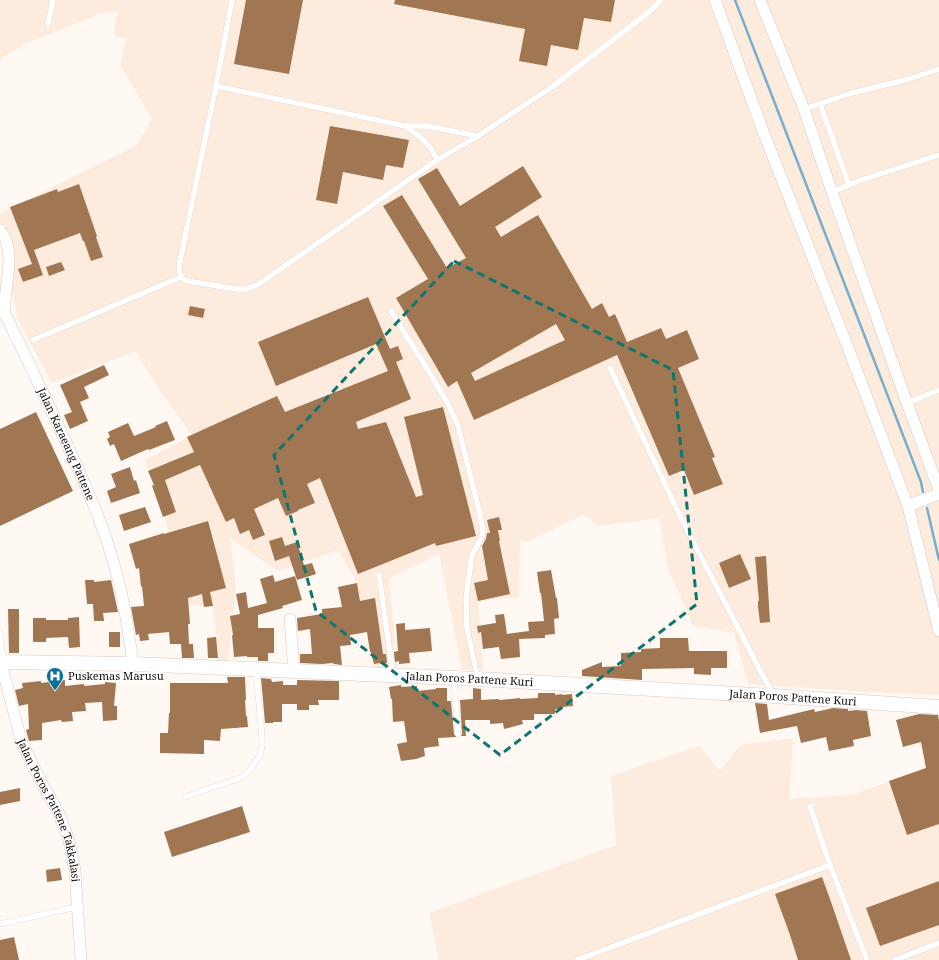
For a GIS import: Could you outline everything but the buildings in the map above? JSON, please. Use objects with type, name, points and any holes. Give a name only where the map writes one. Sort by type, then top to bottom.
[{"type":"street","points":[[715,0],[763,131],[908,506],[939,631]]},
{"type":"street","points":[[760,0],[804,109],[832,192],[939,490]]},
{"type":"street","name":"Jalan Karaeang Pattene","points":[[0,230],[6,240],[9,256],[4,306],[5,314],[43,391],[93,501],[117,575],[129,630],[133,664]]},
{"type":"street","points":[[908,506],[939,494]]},
{"type":"street","points":[[290,619],[294,671]]},
{"type":"street","name":"Jalan Poros Pattene Kuri","points":[[2,663],[133,664],[478,679],[939,706]]},
{"type":"street","name":"Jalan Poros Pattene Takkalasi","points":[[2,663],[21,740],[33,766],[59,814],[69,840],[75,871],[81,960]]},
{"type":"lane","points":[[48,24],[53,0]]},
{"type":"lane","points":[[232,0],[179,270],[181,277],[188,281],[237,289],[253,287],[259,284],[437,160],[478,136],[552,87],[649,12],[661,0]]},
{"type":"lane","points":[[804,109],[852,93],[909,79],[939,69]]},
{"type":"lane","points":[[216,86],[405,126],[427,126],[478,136]]},
{"type":"lane","points":[[820,104],[849,185]]},
{"type":"lane","points":[[405,126],[424,140],[433,151],[437,160]]},
{"type":"lane","points":[[832,192],[939,155]]},
{"type":"lane","points":[[33,340],[181,277]]},
{"type":"lane","points":[[391,311],[448,404],[458,426],[480,514],[483,531],[472,555],[466,598],[467,629],[478,679]]},
{"type":"lane","points":[[610,368],[683,522],[774,696]]},
{"type":"lane","points":[[907,403],[939,390]]},
{"type":"lane","points":[[379,575],[393,676]]},
{"type":"lane","points":[[0,633],[2,663]]},
{"type":"lane","points":[[185,797],[243,777],[251,770],[260,755],[262,737],[256,669]]},
{"type":"lane","points":[[454,678],[458,734]]},
{"type":"lane","points":[[810,806],[830,865],[867,960]]},
{"type":"lane","points":[[577,960],[830,865]]},
{"type":"lane","points":[[0,924],[77,907]]},
{"type":"lane","points":[[895,960],[939,943]]},
{"type":"highlighted area","points":[[454,261],[673,370],[697,604],[500,755],[316,611],[274,455]]},
{"type":"shaded area","points":[[0,0],[939,0],[939,695],[748,684],[734,633],[693,626],[668,568],[659,518],[598,526],[584,514],[527,542],[520,540],[519,597],[478,601],[483,670],[462,670],[439,554],[389,578],[398,676],[375,675],[357,583],[338,550],[278,571],[230,538],[236,587],[228,662],[218,658],[213,606],[189,605],[169,532],[145,460],[192,435],[158,388],[136,351],[52,383],[18,320],[0,224],[0,213],[137,145],[152,119],[120,64],[127,38],[114,36],[117,12],[102,13],[27,43],[0,59]]},
{"type":"shaded area","points":[[793,738],[789,799],[851,795],[939,764],[939,960],[439,960],[429,913],[616,845],[611,776],[699,746],[720,771],[740,745]]},
{"type":"waterway","points":[[735,0],[921,482],[923,492]]},
{"type":"waterway","points":[[927,508],[939,560]]},
{"type":"place","name":"Puskemas Marusu","points":[[55,691]]}]
